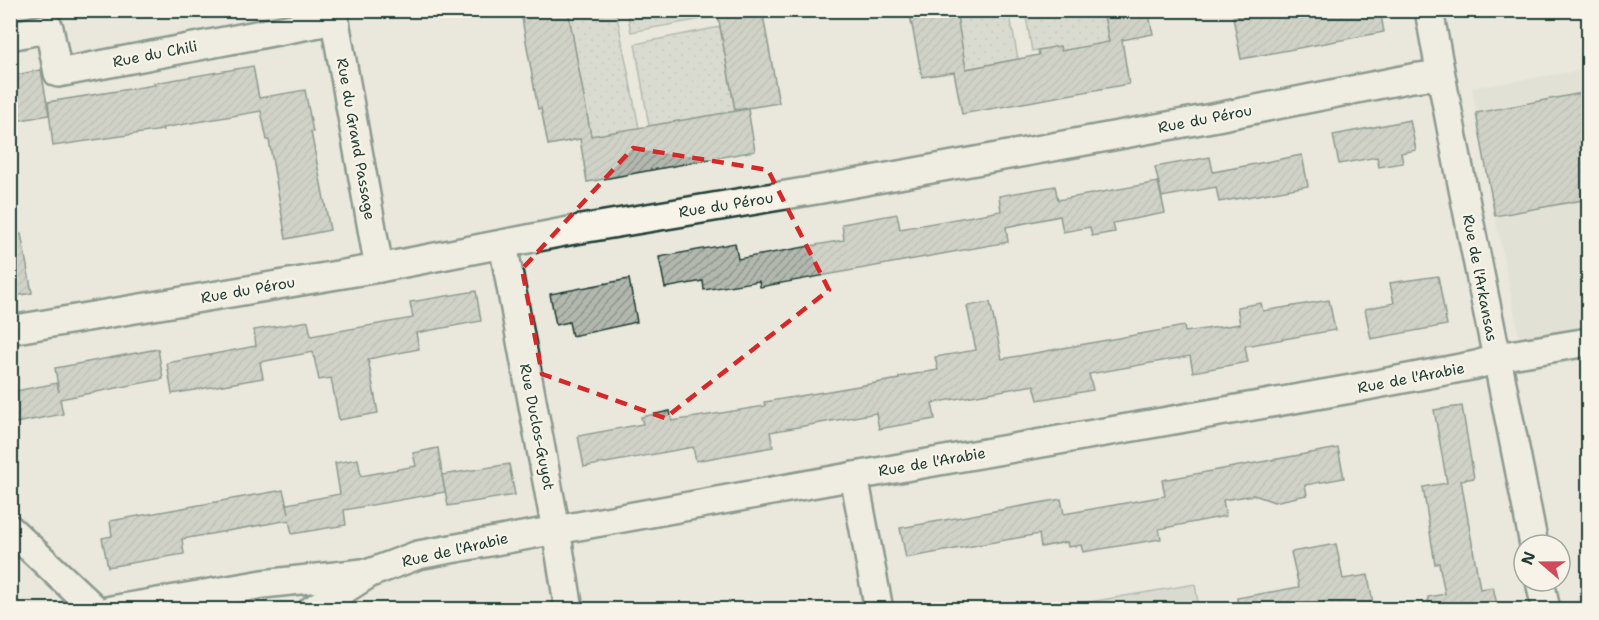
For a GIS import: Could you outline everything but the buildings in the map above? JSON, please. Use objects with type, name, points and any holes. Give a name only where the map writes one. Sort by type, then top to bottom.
[{"type":"street","name":"Rue de l'Arkansas","points":[[1429,10],[1532,533]]},
{"type":"street","name":"Rue du Chili","points":[[10,36],[49,28],[58,73],[334,15]]},
{"type":"street","name":"Rue du Grand Passage","points":[[334,15],[379,268]]},
{"type":"street","name":"Rue du Pérou","points":[[10,330],[379,268],[569,231],[822,189],[1217,117],[1412,78],[1428,76],[1441,79]]},
{"type":"street","name":"Rue Duclos-Guyot","points":[[503,244],[569,609]]},
{"type":"street","name":"Rue de l'Arabie","points":[[312,609],[370,573],[418,555],[1351,389],[1476,365],[1497,358],[1556,346],[1588,342]]},
{"type":"street","points":[[854,476],[879,609]]},
{"type":"street","points":[[10,529],[96,609]]},
{"type":"street","name":"Rue de l'Arabie","points":[[111,609],[263,584],[370,573]]},
{"type":"street","points":[[1543,593],[1546,609]]},
{"type":"highlighted area","points":[[633,148],[768,170],[829,290],[665,418],[542,374],[522,269]]},
{"type":"shaded area","points":[[568,11],[616,11],[639,128],[591,136]]},
{"type":"shaded area","points":[[627,11],[717,11],[718,16],[631,32]]},
{"type":"shaded area","points":[[955,11],[1009,11],[1018,59],[966,69]]},
{"type":"shaded area","points":[[1025,11],[1103,11],[1109,42],[1061,51],[1060,46],[1032,51]]},
{"type":"shaded area","points":[[720,27],[735,111],[649,126],[635,44]]},
{"type":"shaded area","points":[[1588,69],[1588,359],[1526,370],[1472,88]]},
{"type":"shaded area","points":[[1195,584],[1199,609],[1049,609]]}]
